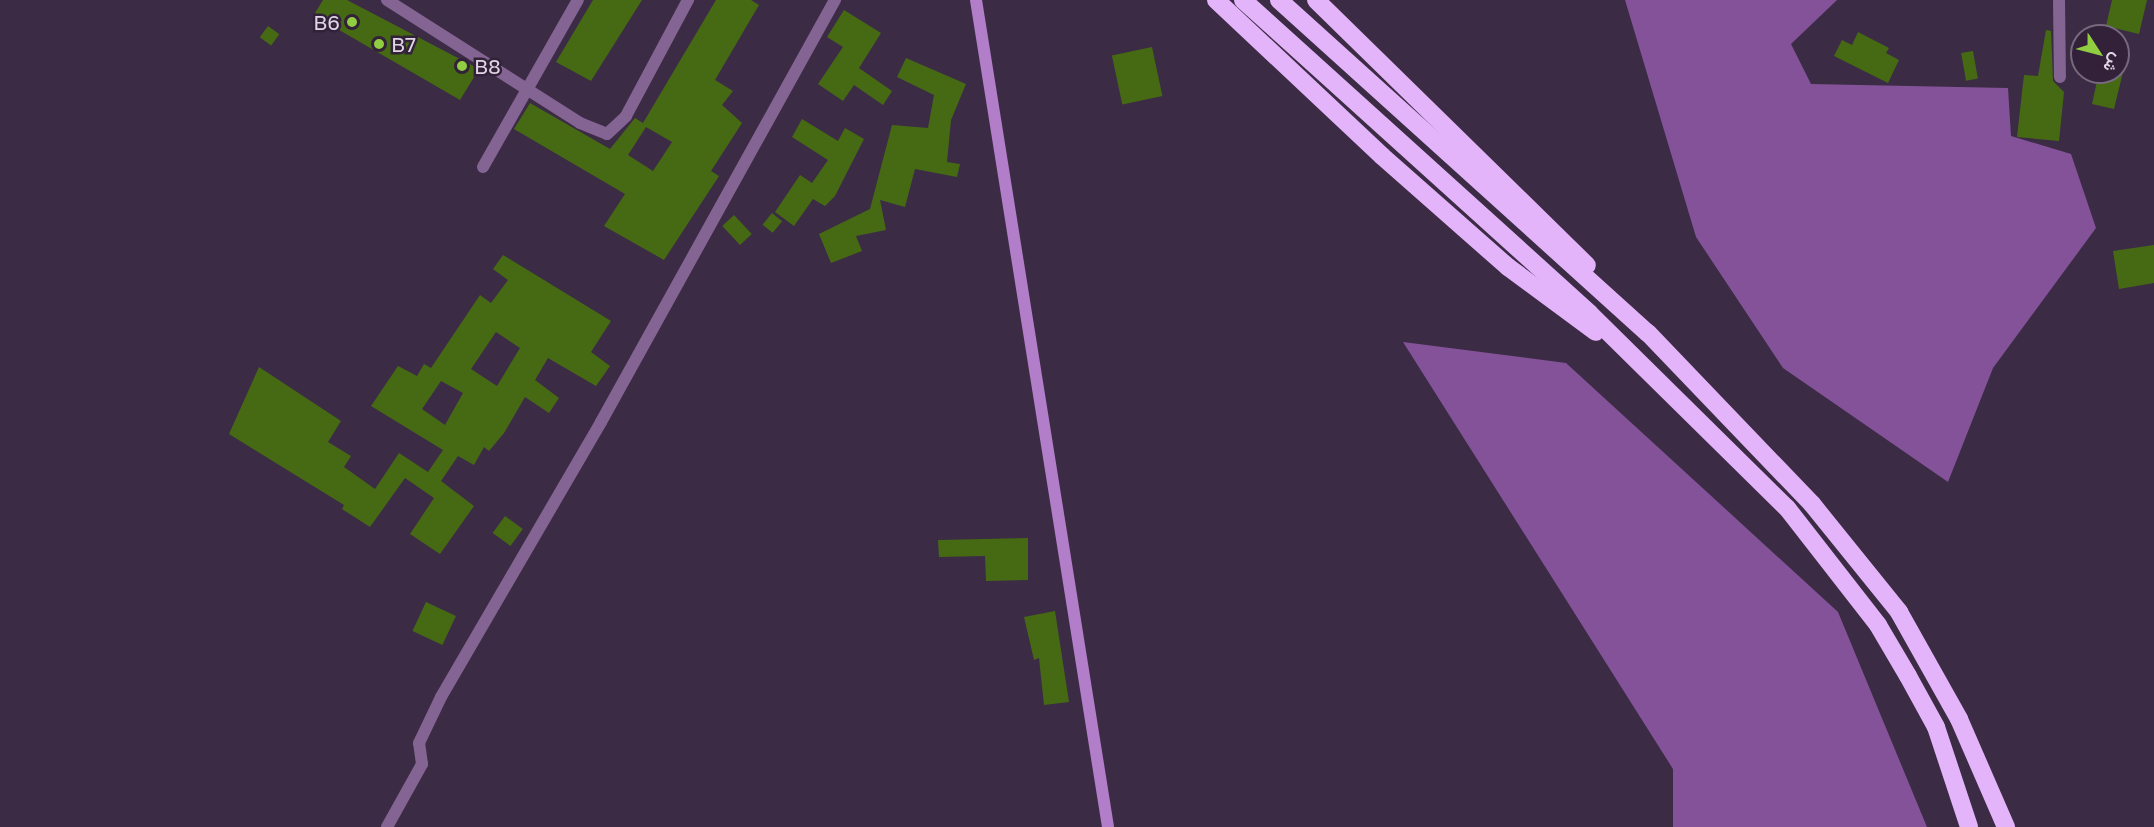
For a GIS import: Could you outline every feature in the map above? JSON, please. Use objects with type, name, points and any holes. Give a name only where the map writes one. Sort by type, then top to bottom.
[{"type":"highway","points":[[1216,0],[1508,267],[1657,376]]},
{"type":"highway","points":[[1242,0],[1657,376],[1787,508],[1878,625],[1936,728],[1969,827]]},
{"type":"highway","points":[[1279,0],[1648,333]]},
{"type":"highway","points":[[1316,0],[1554,227],[1648,333],[1812,504],[1899,612],[1959,719],[2006,827]]},
{"type":"main road","points":[[976,0],[1108,827]]},
{"type":"street","points":[[387,0],[527,90],[607,134],[626,116],[687,0]]},
{"type":"street","points":[[483,167],[578,0]]},
{"type":"street","points":[[387,827],[422,764],[419,743],[441,697],[602,422],[835,0]]},
{"type":"street","points":[[2059,0],[2060,77]]},
{"type":"shaded area","points":[[1625,0],[1837,0],[1791,44],[1811,84],[2008,88],[2011,136],[2071,154],[2096,228],[1993,368],[1948,482],[1783,368],[1696,237]]},
{"type":"shaded area","points":[[1403,342],[1566,363],[1838,612],[1927,827],[1673,827],[1673,769]]},
{"type":"building","points":[[323,0],[347,0],[479,69],[460,100],[322,20],[315,13]]},
{"type":"building","points":[[593,0],[642,0],[591,81],[556,62]]},
{"type":"building","points":[[716,0],[751,0],[759,5],[715,80],[733,91],[722,105],[742,123],[711,171],[719,176],[664,260],[604,226],[625,194],[514,129],[530,103],[610,149],[635,118],[643,123]],"holes":[[[646,127],[672,142],[653,171],[628,155]]]},
{"type":"building","points":[[2112,0],[2147,0],[2139,34],[2130,32],[2130,24],[2106,24]]},
{"type":"building","points":[[844,10],[881,33],[859,68],[892,91],[883,105],[854,85],[843,101],[818,84],[843,47],[827,37]]},
{"type":"building","points":[[268,26],[279,34],[271,46],[260,37]]},
{"type":"building","points":[[2046,30],[2051,31],[2053,81],[2064,92],[2059,141],[2017,137],[2024,75],[2038,76]]},
{"type":"building","points":[[1858,32],[1889,48],[1886,53],[1899,60],[1888,83],[1834,56],[1842,40],[1852,45]]},
{"type":"building","points":[[1152,47],[1162,96],[1122,104],[1112,56]]},
{"type":"building","points":[[1973,51],[1978,79],[1966,81],[1961,53]]},
{"type":"building","points":[[906,58],[966,84],[951,120],[947,162],[960,164],[957,177],[915,169],[905,207],[880,200],[886,230],[856,236],[862,251],[831,263],[819,234],[870,209],[892,125],[928,128],[934,95],[897,77]]},
{"type":"building","points":[[2096,84],[2120,84],[2114,109],[2092,104]]},
{"type":"building","points":[[802,119],[838,141],[845,128],[864,139],[835,196],[825,206],[813,199],[794,226],[775,212],[800,175],[812,183],[828,160],[792,137]]},
{"type":"building","points":[[772,213],[782,221],[773,233],[763,225]]},
{"type":"building","points":[[734,215],[752,234],[740,245],[722,226]]},
{"type":"building","points":[[2154,245],[2154,283],[2119,289],[2113,251]]},
{"type":"building","points":[[503,255],[611,321],[591,352],[610,366],[596,386],[548,358],[535,380],[559,398],[549,413],[525,397],[504,433],[489,451],[484,447],[474,465],[458,456],[441,481],[474,506],[440,554],[410,534],[434,498],[405,478],[370,527],[342,509],[344,505],[229,434],[259,367],[341,421],[328,442],[351,456],[344,467],[375,489],[399,453],[428,472],[443,450],[371,406],[398,366],[417,376],[424,364],[431,368],[480,295],[491,303],[508,280],[493,269]],"holes":[[[496,332],[520,348],[497,386],[471,369]],[[441,381],[463,393],[445,425],[422,409]]]},
{"type":"building","points":[[505,516],[523,529],[510,546],[493,533]]},
{"type":"building","points":[[1028,538],[1028,580],[986,581],[985,556],[939,557],[938,540]]},
{"type":"building","points":[[426,602],[456,616],[442,645],[412,631]]},
{"type":"building","points":[[1055,611],[1069,702],[1044,705],[1039,658],[1034,660],[1024,617]]},
{"type":"place","name":"B6","points":[[352,22]]},
{"type":"place","name":"B7","points":[[379,44]]},
{"type":"place","name":"B8","points":[[462,66]]}]
